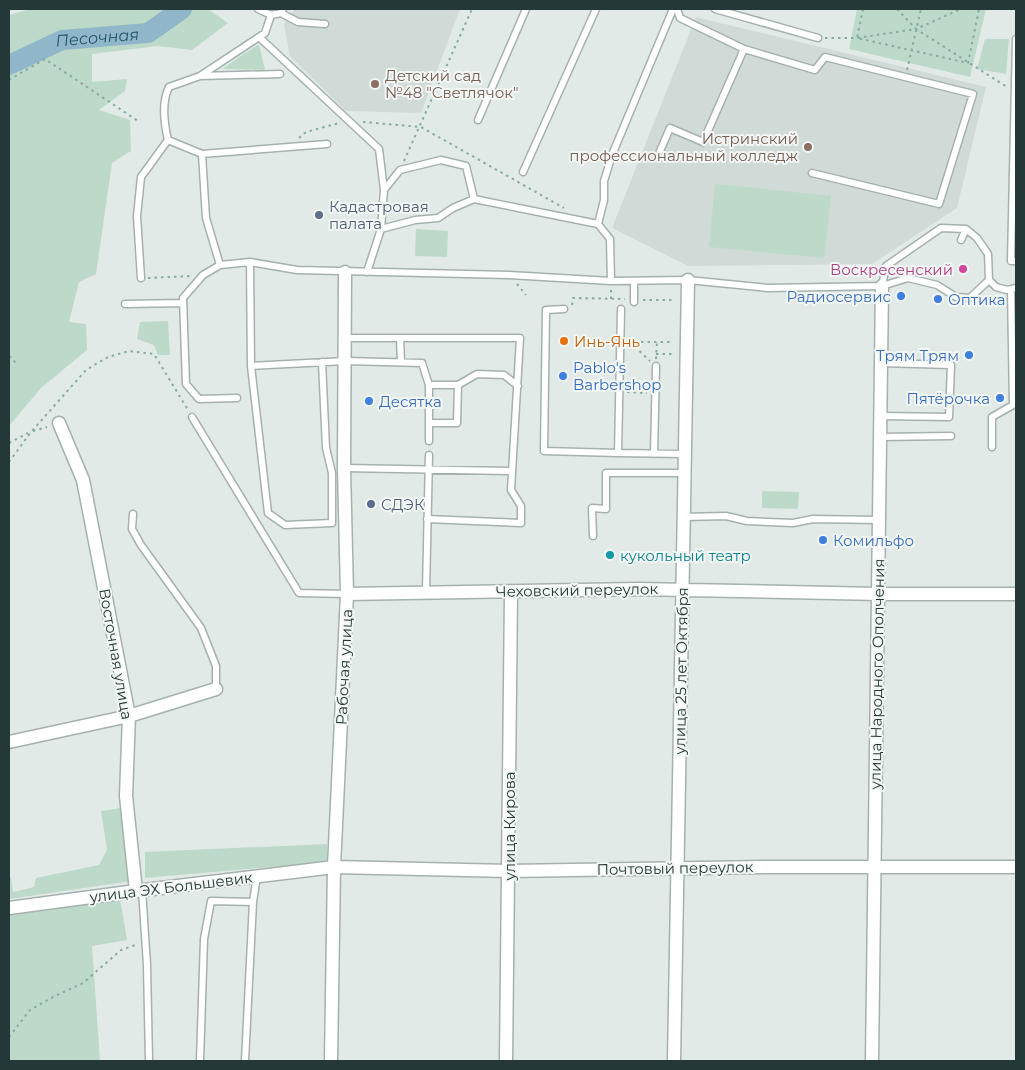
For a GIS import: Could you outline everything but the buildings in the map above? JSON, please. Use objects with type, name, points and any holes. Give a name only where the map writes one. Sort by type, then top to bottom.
[{"type":"street","name":"Рабочая улица","points":[[331,1061],[334,867],[348,594],[344,468],[345,272]]},
{"type":"street","name":"улица 25 лет Октября","points":[[674,1061],[688,280]]},
{"type":"street","name":"улица Народного Ополчения","points":[[872,1061],[882,286]]},
{"type":"street","name":"Восточная улица","points":[[59,423],[83,480],[129,716],[126,796],[139,890]]},
{"type":"street","name":"Чеховский переулок","points":[[348,594],[638,589],[879,594],[1016,594]]},
{"type":"street","name":"улица Кирова","points":[[506,1061],[511,592]]},
{"type":"street","points":[[9,742],[129,716],[216,689]]},
{"type":"street","name":"Почтовый переулок","points":[[334,867],[509,870],[874,866],[1016,867]]},
{"type":"street","name":"улица ЭХ Большевик","points":[[9,908],[139,890],[334,867]]},
{"type":"lane","points":[[258,9],[271,15],[282,11],[298,22],[325,24]]},
{"type":"lane","points":[[478,120],[526,9]]},
{"type":"lane","points":[[523,172],[596,9]]},
{"type":"lane","points":[[598,224],[604,200],[604,181],[612,155],[673,9]]},
{"type":"lane","points":[[677,9],[680,18],[744,49],[815,70],[825,57],[973,94],[939,204],[812,173]]},
{"type":"lane","points":[[715,9],[818,38]]},
{"type":"lane","points":[[141,278],[137,216],[141,177],[168,140],[165,127],[164,96],[169,87],[200,76],[265,33],[271,15]]},
{"type":"lane","points":[[259,37],[379,149],[384,190],[381,229],[367,272]]},
{"type":"lane","points":[[1016,39],[1011,261],[1016,261]]},
{"type":"lane","points":[[660,151],[670,128],[703,142],[744,49]]},
{"type":"lane","points":[[200,76],[280,74]]},
{"type":"lane","points":[[168,140],[202,154],[327,144]]},
{"type":"lane","points":[[202,154],[206,218],[220,265]]},
{"type":"lane","points":[[384,190],[400,170],[441,160],[466,166],[474,199]]},
{"type":"lane","points":[[381,229],[415,220],[438,218],[452,208],[474,199],[598,224],[610,239],[611,281]]},
{"type":"lane","points":[[882,286],[886,266],[942,228],[966,229],[977,238],[988,254],[989,280],[996,287],[1014,289],[1013,405],[992,417],[992,447]]},
{"type":"lane","points":[[962,240],[966,229]]},
{"type":"lane","points":[[250,262],[252,366],[268,513],[285,526],[332,523],[332,473],[326,448],[322,362]]},
{"type":"lane","points":[[237,398],[199,399],[186,384],[183,298],[203,275],[220,265],[250,262],[297,270],[345,272],[509,275],[611,281],[688,280],[768,288],[882,286],[908,278],[937,285],[956,297],[970,298],[989,280]]},
{"type":"lane","points":[[634,281],[634,301]]},
{"type":"lane","points":[[125,304],[183,303]]},
{"type":"lane","points":[[564,309],[546,310],[544,452],[685,454]]},
{"type":"lane","points":[[618,453],[621,309]]},
{"type":"lane","points":[[346,338],[520,338],[511,490],[521,506],[521,523],[427,519]]},
{"type":"lane","points":[[400,339],[401,362]]},
{"type":"lane","points":[[252,366],[346,361],[422,363],[430,385],[429,441]]},
{"type":"lane","points":[[881,416],[949,417],[951,365],[882,363]]},
{"type":"lane","points":[[654,454],[656,366]]},
{"type":"lane","points":[[430,385],[458,385],[477,374],[504,375],[518,386]]},
{"type":"lane","points":[[429,423],[457,422],[458,385]]},
{"type":"lane","points":[[192,417],[299,593],[348,594]]},
{"type":"lane","points":[[880,437],[951,436]]},
{"type":"lane","points":[[426,592],[429,455]]},
{"type":"lane","points":[[344,468],[512,471]]},
{"type":"lane","points":[[593,536],[592,508],[606,509],[606,473],[685,473]]},
{"type":"lane","points":[[132,514],[132,529],[141,545],[201,628],[216,666],[216,689]]},
{"type":"lane","points":[[684,517],[726,516],[747,521],[792,524],[813,519],[879,520]]},
{"type":"lane","points":[[245,1061],[257,876]]},
{"type":"lane","name":"Восточная улица","points":[[139,890],[145,942],[149,1061]]},
{"type":"lane","points":[[200,1061],[204,939],[211,901],[254,902]]},
{"type":"path","points":[[400,170],[421,127],[472,9]]},
{"type":"path","points":[[857,38],[863,9]]},
{"type":"path","points":[[897,9],[916,29],[1015,92]]},
{"type":"path","points":[[906,76],[921,9]]},
{"type":"path","points":[[818,38],[857,38],[916,29],[960,9]]},
{"type":"path","points":[[968,63],[979,9]]},
{"type":"path","points":[[857,38],[968,63]]},
{"type":"path","points":[[9,80],[45,59],[138,120]]},
{"type":"path","points":[[291,146],[306,132],[350,120],[421,127],[564,208]]},
{"type":"path","points":[[141,278],[203,275]]},
{"type":"path","points":[[564,309],[572,309],[572,298],[634,301],[674,300]]},
{"type":"path","points":[[620,342],[674,342]]},
{"type":"path","points":[[630,342],[656,366]]},
{"type":"path","points":[[656,366],[657,342]]},
{"type":"path","points":[[9,462],[31,432],[86,370],[108,357],[129,351],[154,354],[192,417]]},
{"type":"path","points":[[656,354],[673,354]]},
{"type":"path","points":[[9,356],[17,364]]},
{"type":"path","points":[[619,392],[655,393]]},
{"type":"path","points":[[9,443],[31,432],[59,423]]},
{"type":"path","points":[[9,1037],[30,1010],[84,983],[121,950],[145,942]]},
{"type":"shaded area","name":"Детский сад №48 \"Светлячок\"","points":[[295,9],[460,9],[421,113],[346,111],[290,56],[284,24]]},
{"type":"shaded area","name":"Истринский профессиональный колледж","points":[[696,17],[986,87],[957,208],[872,264],[688,266],[612,228]]},
{"type":"green space","points":[[31,9],[208,9],[228,23],[192,50],[158,46],[92,54],[92,82],[127,79],[125,91],[99,110],[130,120],[131,151],[112,163],[96,274],[79,282],[69,322],[86,324],[87,350],[41,388],[9,426],[9,15]]},
{"type":"green space","points":[[857,9],[986,9],[970,77],[849,49]]},
{"type":"green space","points":[[985,39],[1009,39],[1006,74],[977,69]]},
{"type":"green space","points":[[259,44],[265,70],[222,69]]},
{"type":"green space","points":[[715,184],[831,196],[824,258],[709,247]]},
{"type":"green space","points":[[416,229],[448,231],[447,257],[415,256]]},
{"type":"green space","points":[[168,321],[170,355],[158,355],[154,345],[137,339],[140,322]]},
{"type":"green space","points":[[762,491],[799,492],[798,509],[762,508]]},
{"type":"green space","points":[[121,808],[132,881],[9,899],[9,877],[11,878],[13,892],[34,887],[36,878],[99,865],[107,850],[101,811]]},
{"type":"green space","points":[[327,844],[327,862],[145,878],[145,852]]},
{"type":"green space","points":[[119,893],[127,940],[92,946],[100,1061],[9,1061],[9,908]]},
{"type":"waterway","name":"Песочная","points":[[9,65],[62,40],[148,33],[182,9]]},
{"type":"place","name":"Детский сад №48 \"Светлячок\"","points":[[375,84]]},
{"type":"place","name":"Истринский профессиональный колледж","points":[[808,147]]},
{"type":"place","name":"Кадастровая палата","points":[[319,215]]},
{"type":"place","name":"Воскресенский","points":[[963,269]]},
{"type":"place","name":"Радиосервис","points":[[901,296]]},
{"type":"place","name":"Оптика","points":[[938,299]]},
{"type":"place","name":"Инь-Янь","points":[[564,341]]},
{"type":"place","name":"Трям Трям","points":[[969,355]]},
{"type":"place","name":"Pablo's Barbershop","points":[[563,376]]},
{"type":"place","name":"Пятёрочка","points":[[1000,398]]},
{"type":"place","name":"Десятка","points":[[369,401]]},
{"type":"place","name":"СДЭК","points":[[371,504]]},
{"type":"place","name":"Комильфо","points":[[823,540]]},
{"type":"place","name":"кукольный театр","points":[[610,555]]}]
